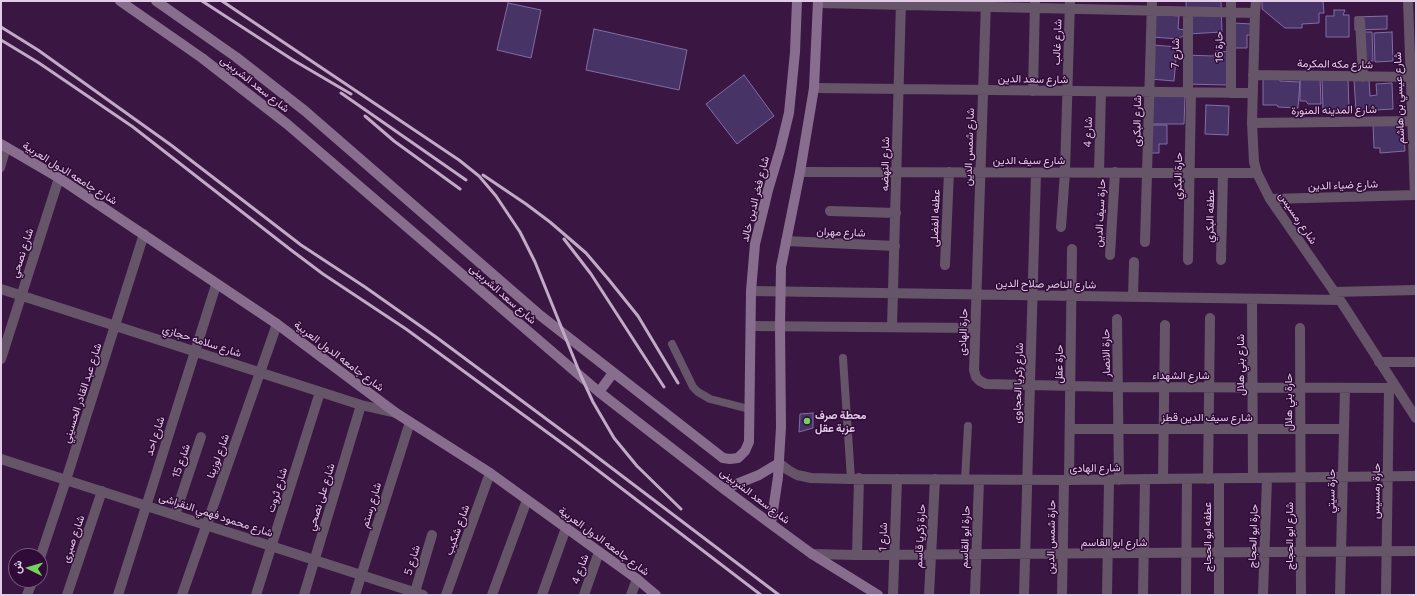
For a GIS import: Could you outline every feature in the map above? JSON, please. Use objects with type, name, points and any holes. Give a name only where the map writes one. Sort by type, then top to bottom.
[{"type":"main road","name":"شارع سعد الشربينى","points":[[120,1],[202,58],[286,124],[599,392],[724,489],[812,554],[878,595]]},
{"type":"main road","name":"شارع سعد الشربينى","points":[[156,1],[236,57],[305,111],[524,301],[613,373],[724,458]]},
{"type":"main road","name":"شارع فخر الدين خالد","points":[[724,458],[738,458],[745,451],[749,442],[752,291],[755,244],[768,190],[780,150],[788,113],[795,52],[797,1]]},
{"type":"main road","points":[[771,524],[779,463],[781,427],[781,267],[800,172],[814,88],[818,2]]},
{"type":"main road","name":"شارع جامعه الدول العربية","points":[[4,146],[59,178],[144,234],[216,285],[277,324],[396,413],[490,473],[637,579],[656,595]]},
{"type":"main road","points":[[599,392],[613,373]]},
{"type":"main road","points":[[724,489],[759,474],[779,463]]},
{"type":"street","name":"شارع البكرى","points":[[1145,242],[1152,1]]},
{"type":"street","name":"حارة 16","points":[[1231,1],[1231,93]]},
{"type":"street","name":"شارع رمسيس","points":[[1256,1],[1254,13],[1252,123],[1257,173],[1270,199],[1340,300],[1379,362],[1392,388],[1412,407],[1416,418]]},
{"type":"street","name":"شارع عيسي بن هاشم","points":[[1408,1],[1413,77],[1416,195]]},
{"type":"street","points":[[818,2],[1070,5],[1151,12],[1231,14],[1254,13]]},
{"type":"street","name":"شارع النهضه","points":[[892,327],[901,3]]},
{"type":"street","name":"شارع شمس الدين","points":[[977,295],[986,4]]},
{"type":"street","points":[[1033,91],[1035,5]]},
{"type":"street","name":"شارع غالب","points":[[1062,227],[1070,5]]},
{"type":"street","name":"شارع 7","points":[[1188,12],[1190,93]]},
{"type":"street","points":[[1360,21],[1363,76]]},
{"type":"street","name":"شارع مكه المكرمة","points":[[1253,75],[1413,77]]},
{"type":"street","name":"شارع سعد الدين","points":[[814,88],[1252,93]]},
{"type":"street","name":"شارع 4","points":[[1099,172],[1102,92]]},
{"type":"street","name":"حارة البكري","points":[[1188,260],[1190,93]]},
{"type":"street","name":"شارع المدينه المنورة","points":[[1252,123],[1414,121]]},
{"type":"street","name":"شارع سيف الدين","points":[[800,172],[1257,173]]},
{"type":"street","name":"عطفه الفضلى","points":[[945,265],[949,172]]},
{"type":"street","name":"شارع زكريا الحجاوى","points":[[1024,595],[1036,172]]},
{"type":"street","name":"حارة سيف الدين","points":[[1110,255],[1115,172]]},
{"type":"street","name":"عطفه البكري","points":[[1221,260],[1223,173]]},
{"type":"street","name":"شارع نصحي","points":[[1,359],[59,178]]},
{"type":"street","name":"شارع ضياء الدين","points":[[1270,199],[1416,195]]},
{"type":"street","points":[[830,211],[896,213]]},
{"type":"street","name":"شارع عبد القادر الحسيني","points":[[43,548],[144,234]]},
{"type":"street","name":"شارع مهران","points":[[786,242],[895,246]]},
{"type":"street","name":"حارة عقل","points":[[1067,480],[1070,429],[1072,249]]},
{"type":"street","points":[[1133,297],[1134,262]]},
{"type":"street","name":"شارع احد","points":[[118,595],[216,285]]},
{"type":"street","name":"شارع سلامه حجازي","points":[[1,289],[361,405],[396,413]]},
{"type":"street","points":[[1334,292],[1416,290]]},
{"type":"street","name":"شارع الناصر صلاح الدين","points":[[752,291],[1340,300]]},
{"type":"street","name":"حارة الهادى","points":[[974,370],[977,295]]},
{"type":"street","name":"شارع بني هلال","points":[[1252,299],[1253,478]]},
{"type":"street","points":[[1208,479],[1210,318]]},
{"type":"street","name":"حارة الانصار","points":[[1107,595],[1108,554],[1118,429],[1117,320]]},
{"type":"street","name":"شارع لوزينا","points":[[182,595],[277,324]]},
{"type":"street","points":[[1163,479],[1165,325]]},
{"type":"street","points":[[751,326],[975,328]]},
{"type":"street","name":"حارة بني هلال","points":[[1300,328],[1300,477]]},
{"type":"street","points":[[1379,362],[1416,362]]},
{"type":"street","name":"شارع الشهداء","points":[[974,370],[976,377],[986,384],[1118,387],[1392,388]]},
{"type":"street","name":"حارة سيتي","points":[[1340,595],[1345,388]]},
{"type":"street","name":"حارة رمسيس","points":[[1386,595],[1388,476],[1392,388]]},
{"type":"street","name":"شارع ثروت","points":[[256,595],[320,392]]},
{"type":"street","name":"شارع على نصحي","points":[[304,595],[361,405]]},
{"type":"street","name":"شارع رستم","points":[[356,595],[410,422]]},
{"type":"street","name":"شارع سيف الدين قطز","points":[[1070,429],[1344,429]]},
{"type":"street","name":"شارع 15","points":[[175,514],[201,437]]},
{"type":"street","name":"شارع محمود فهمي النقراشى","points":[[1,458],[419,594]]},
{"type":"street","name":"شارع الهادى","points":[[779,463],[797,475],[811,478],[855,479],[1145,480],[1416,476]]},
{"type":"street","name":"شارع شكيب","points":[[446,595],[490,473]]},
{"type":"street","name":"شارع ابو الحجاج","points":[[1300,477],[1301,595]]},
{"type":"street","name":"حارة ابو الحجاج","points":[[1263,595],[1267,478]]},
{"type":"street","points":[[855,479],[857,555]]},
{"type":"street","name":"شارع 1","points":[[893,595],[897,479]]},
{"type":"street","name":"حارة زكريا قاسم","points":[[929,595],[935,479]]},
{"type":"street","points":[[1186,595],[1187,479]]},
{"type":"street","name":"عطفه ابو الحجاج","points":[[1219,479],[1219,595]]},
{"type":"street","name":"حارة ابو القاسم","points":[[975,595],[979,480]]},
{"type":"street","name":"حارة شمس الدين","points":[[1062,595],[1067,480]]},
{"type":"street","points":[[1143,595],[1145,480]]},
{"type":"street","name":"شارع صبرى","points":[[67,595],[102,491]]},
{"type":"street","points":[[492,595],[527,500]]},
{"type":"street","points":[[542,595],[566,528]]},
{"type":"street","name":"شارع 5","points":[[419,594],[432,535]]},
{"type":"street","name":"شارع ابو القاسم","points":[[812,554],[976,555],[1416,551]]},
{"type":"street","name":"شارع 4","points":[[584,595],[599,552]]},
{"type":"street","points":[[631,595],[637,579]]},
{"type":"lane","points":[[1,168],[4,146]]},
{"type":"lane","points":[[672,344],[693,387],[698,392],[710,399],[749,409]]},
{"type":"lane","points":[[843,358],[855,479]]},
{"type":"lane","points":[[965,479],[968,426]]},
{"type":"building","points":[[1186,1],[1221,1],[1222,32],[1187,34]]},
{"type":"building","points":[[1262,1],[1323,1],[1324,13],[1319,13],[1319,23],[1302,24],[1302,28],[1285,28],[1262,9]]},
{"type":"building","points":[[508,3],[541,10],[531,58],[497,50]]},
{"type":"building","points":[[1334,10],[1345,10],[1343,15],[1349,15],[1349,37],[1326,37],[1326,16],[1334,16]]},
{"type":"building","points":[[1154,14],[1179,16],[1178,29],[1186,30],[1186,34],[1178,39],[1152,37]]},
{"type":"building","points":[[1387,16],[1387,29],[1355,30],[1355,17]]},
{"type":"building","points":[[1233,23],[1252,24],[1252,35],[1247,35],[1247,48],[1232,48]]},
{"type":"building","points":[[594,29],[687,50],[679,90],[586,70]]},
{"type":"building","points":[[1357,32],[1372,32],[1373,61],[1358,61]]},
{"type":"building","points":[[1392,32],[1393,61],[1375,62],[1374,33]]},
{"type":"building","points":[[1153,45],[1177,47],[1174,81],[1150,79]]},
{"type":"building","points":[[1216,51],[1228,52],[1227,85],[1184,84],[1185,55],[1213,56]]},
{"type":"building","points":[[744,75],[774,116],[737,144],[706,104]]},
{"type":"building","points":[[1263,77],[1279,77],[1280,81],[1300,82],[1298,108],[1263,105]]},
{"type":"building","points":[[1300,77],[1320,77],[1321,104],[1308,104],[1306,101],[1300,101]]},
{"type":"building","points":[[1348,77],[1349,110],[1323,111],[1322,78]]},
{"type":"building","points":[[1369,79],[1370,96],[1377,95],[1376,84],[1392,83],[1393,109],[1356,111],[1354,80]]},
{"type":"building","points":[[1150,95],[1185,96],[1184,124],[1150,124]]},
{"type":"building","points":[[1206,105],[1229,106],[1228,135],[1205,134]]},
{"type":"building","points":[[1403,123],[1405,151],[1380,153],[1380,148],[1374,148],[1373,124]]},
{"type":"building","points":[[1151,125],[1167,125],[1167,144],[1159,144],[1159,153],[1150,153]]},
{"type":"building","name":"محطة صرف عزبة عقل","points":[[813,413],[813,428],[799,432],[800,414]]},
{"type":"railway","points":[[202,1],[293,60],[351,94]]},
{"type":"railway","points":[[222,1],[459,160],[479,176],[496,196],[520,232],[535,262],[581,376],[593,402],[614,438],[637,466],[681,509]]},
{"type":"railway","points":[[1,27],[38,50],[171,145],[301,245],[365,287],[436,337],[779,595]]},
{"type":"railway","points":[[1,40],[39,63],[133,127],[323,274],[406,329],[570,449],[761,595]]},
{"type":"railway","points":[[341,93],[466,180]]},
{"type":"railway","points":[[365,116],[394,141],[460,189]]},
{"type":"railway","points":[[483,175],[550,222],[586,253],[638,316],[678,383]]},
{"type":"railway","points":[[564,239],[591,274],[664,387]]},
{"type":"place","name":"محطة صرف عزبة عقل","points":[[807,421]]}]
